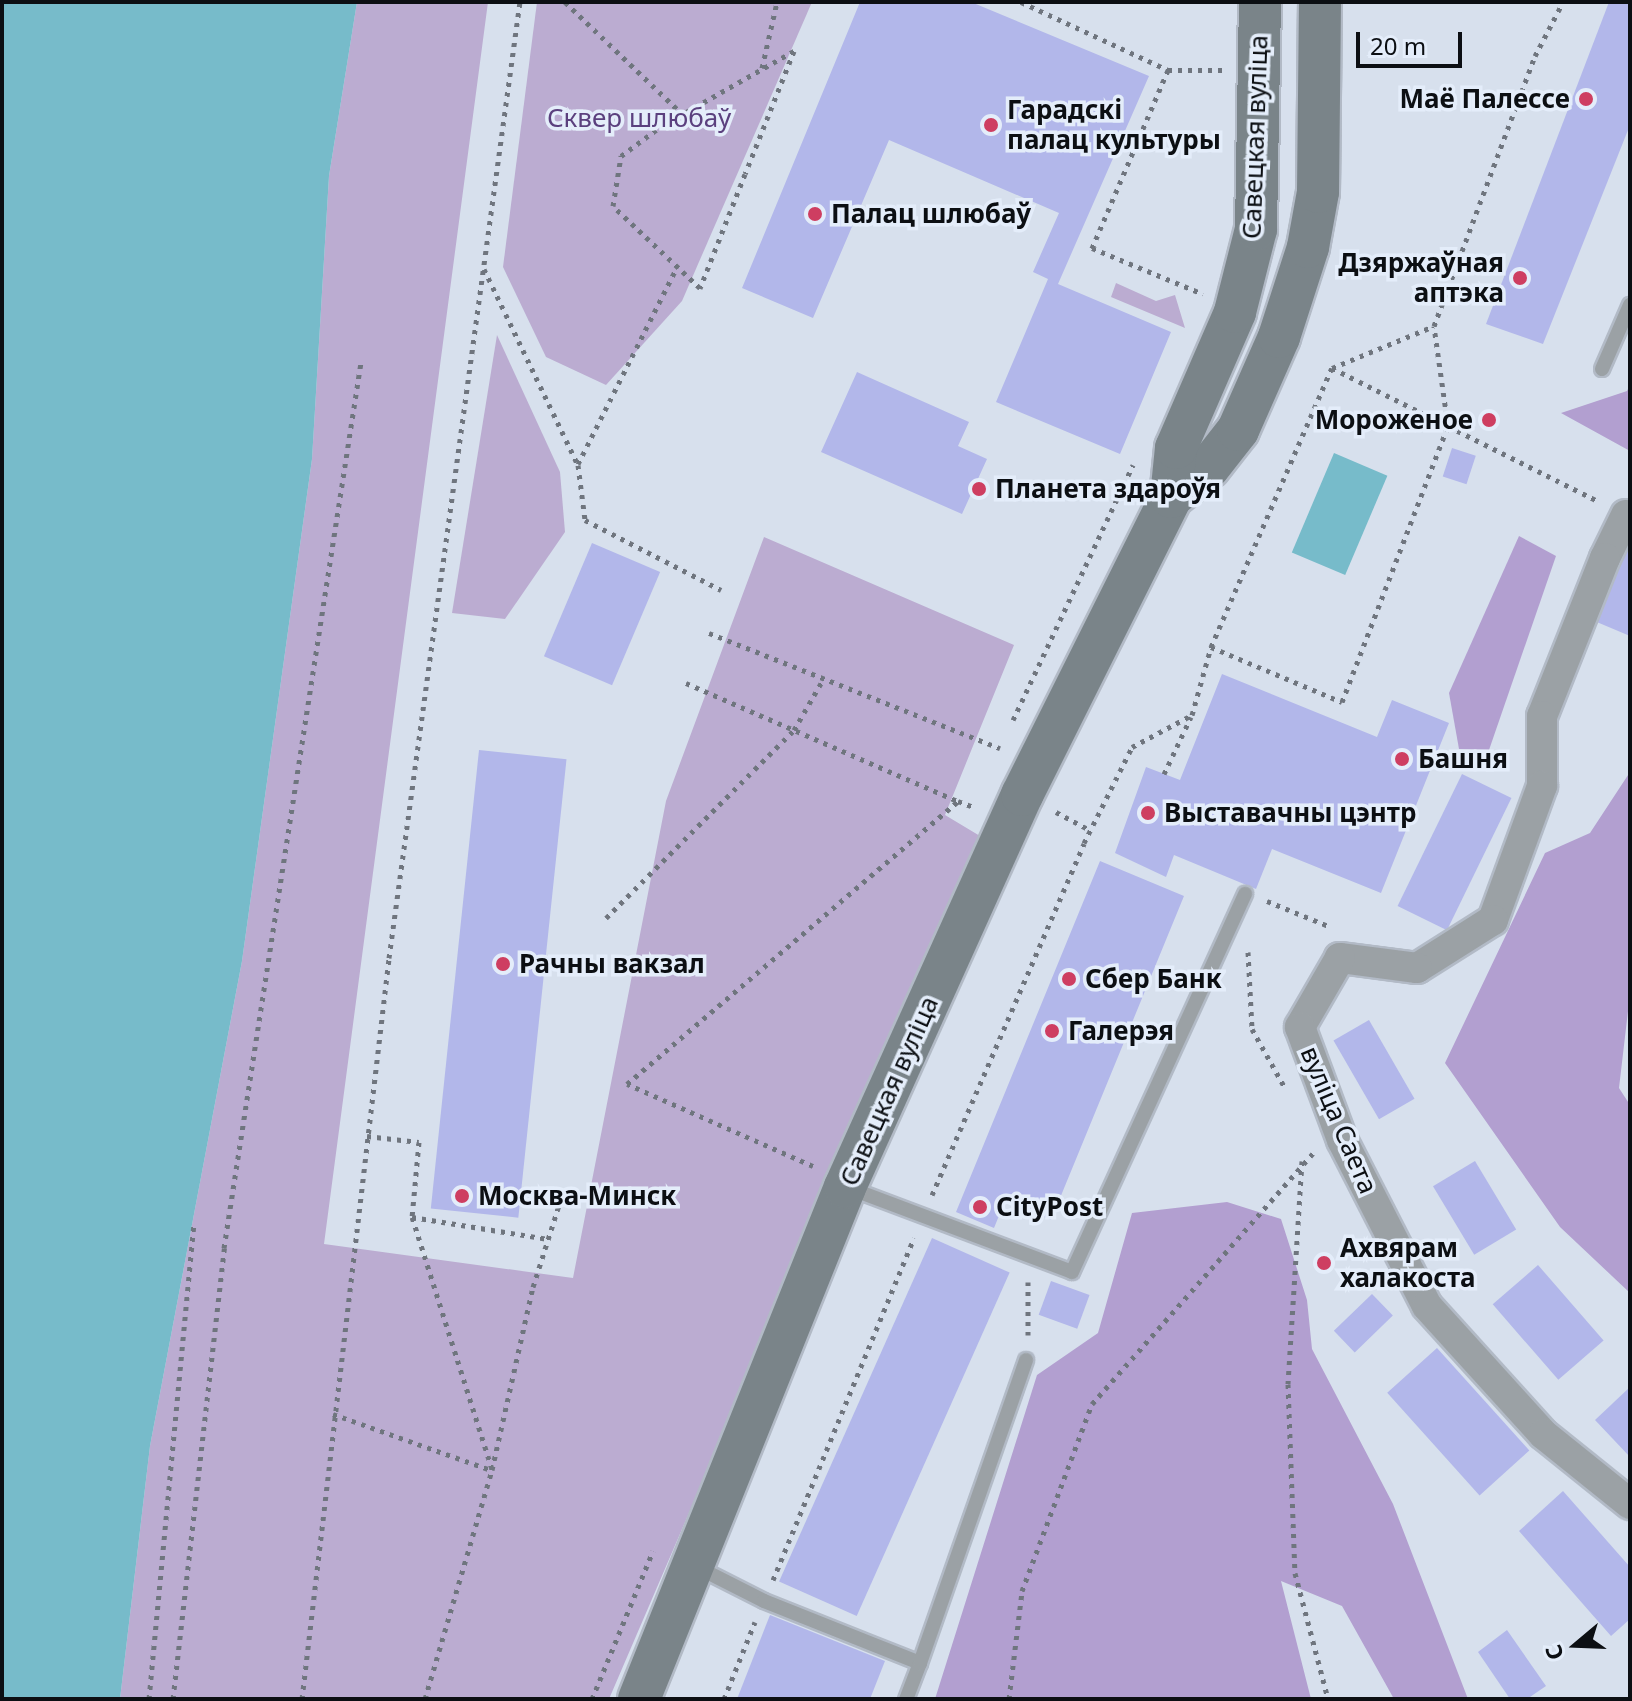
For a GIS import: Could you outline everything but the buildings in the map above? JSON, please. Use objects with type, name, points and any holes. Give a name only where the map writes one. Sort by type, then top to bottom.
[{"type":"main road","name":"Савецкая вуліца","points":[[639,1699],[692,1564],[831,1177],[1171,497],[1176,448],[1235,312],[1256,229],[1260,2]]},
{"type":"main road","name":"Савецкая вуліца","points":[[1171,497],[1209,467],[1238,430],[1279,337],[1308,247],[1318,192],[1320,2]]},
{"type":"main road","points":[[1318,192],[1333,168],[1339,140],[1349,2]]},
{"type":"street","name":"вуліца Саета","points":[[1628,516],[1542,716],[1542,786],[1493,920],[1417,968],[1340,958],[1300,1027],[1342,1140],[1427,1306],[1543,1434],[1630,1504]]},
{"type":"lane","points":[[1602,369],[1630,305]]},
{"type":"lane","points":[[831,1177],[923,1216],[1072,1272],[1245,894]]},
{"type":"lane","points":[[906,1699],[1026,1360]]},
{"type":"lane","points":[[692,1564],[764,1601],[920,1663]]},
{"type":"path","points":[[302,1699],[367,1136],[520,2]]},
{"type":"path","points":[[565,2],[682,114]]},
{"type":"path","points":[[762,69],[777,2]]},
{"type":"path","points":[[1021,2],[1168,70],[1232,70]]},
{"type":"path","points":[[1211,647],[1342,702],[1448,426],[1434,326],[1535,56],[1563,2]]},
{"type":"path","points":[[794,51],[700,288],[613,206],[621,156],[682,114],[794,51]]},
{"type":"path","points":[[1168,70],[1092,248],[1205,295],[1210,282]]},
{"type":"path","points":[[578,465],[677,267]]},
{"type":"path","points":[[484,269],[578,465],[585,520],[721,590]]},
{"type":"path","points":[[1164,774],[1192,715],[1211,647],[1332,368],[1434,326]]},
{"type":"path","points":[[173,1699],[224,1248],[361,362]]},
{"type":"path","points":[[1332,368],[1628,516]]},
{"type":"path","points":[[709,633],[1000,748]]},
{"type":"path","points":[[606,918],[794,730],[824,678]]},
{"type":"path","points":[[686,683],[974,807]]},
{"type":"path","points":[[724,1699],[923,1216],[1084,843],[1132,747],[1192,715]]},
{"type":"path","points":[[831,1177],[627,1084],[958,801]]},
{"type":"path","points":[[1252,1029],[1245,894],[1305,913]]},
{"type":"path","points":[[367,1136],[419,1142],[412,1217],[492,1470]]},
{"type":"path","points":[[1009,1699],[1022,1591],[1092,1404],[1302,1161],[1342,1140]]},
{"type":"path","points":[[1302,1161],[1288,1384],[1295,1573],[1328,1699]]},
{"type":"path","points":[[425,1699],[492,1470],[559,1205]]},
{"type":"path","points":[[412,1217],[548,1239]]},
{"type":"path","points":[[149,1699],[194,1226]]},
{"type":"path","points":[[981,1238],[1030,1284],[1026,1360]]},
{"type":"path","points":[[333,1414],[492,1470]]},
{"type":"green space","points":[[357,2],[488,2],[324,1244],[573,1278],[666,801],[764,537],[1014,645],[945,815],[980,836],[609,1699],[120,1699],[150,1446],[242,961],[312,459],[329,176]]},
{"type":"green space","name":"Сквер шлюбаў","points":[[537,2],[812,2],[682,301],[606,385],[546,357],[503,267]]},
{"type":"green space","points":[[1116,283],[1156,301],[1175,295],[1185,328],[1111,297]]},
{"type":"green space","points":[[497,335],[560,472],[565,532],[505,619],[452,613]]},
{"type":"shaded area","points":[[1630,385],[1630,451],[1561,413],[1627,391]]},
{"type":"shaded area","points":[[1519,536],[1556,556],[1489,750],[1459,749],[1449,693]]},
{"type":"shaded area","points":[[1630,772],[1630,994],[1619,1088],[1630,1105],[1630,1293],[1560,1227],[1445,1063],[1545,853],[1590,833]]},
{"type":"shaded area","points":[[1227,1202],[1281,1219],[1307,1300],[1312,1349],[1393,1504],[1468,1699],[1394,1699],[1342,1606],[1281,1581],[1311,1699],[935,1699],[1037,1375],[1098,1333],[1132,1213]]},
{"type":"water","points":[[2,2],[357,2],[329,176],[312,459],[242,961],[150,1446],[120,1699],[2,1699]]},
{"type":"water","points":[[1334,453],[1387,476],[1345,575],[1292,552]]},
{"type":"place","name":"Маё Палессе","points":[[1586,99]]},
{"type":"place","name":"Гарадскі палац культуры","points":[[991,125]]},
{"type":"place","name":"Палац шлюбаў","points":[[815,214]]},
{"type":"place","name":"Дзяржаўная аптэка","points":[[1520,278]]},
{"type":"place","name":"Мороженое","points":[[1489,420]]},
{"type":"place","name":"Планета здароўя","points":[[979,489]]},
{"type":"place","name":"Башня","points":[[1402,759]]},
{"type":"place","name":"Выставачны цэнтр","points":[[1148,813]]},
{"type":"place","name":"Рачны вакзал","points":[[503,964]]},
{"type":"place","name":"Сбер Банк","points":[[1069,979]]},
{"type":"place","name":"Галерэя","points":[[1052,1031]]},
{"type":"place","name":"Москва-Минск","points":[[462,1196]]},
{"type":"place","name":"CityPost","points":[[980,1207]]},
{"type":"place","name":"Ахвярам халакоста","points":[[1324,1263]]}]
